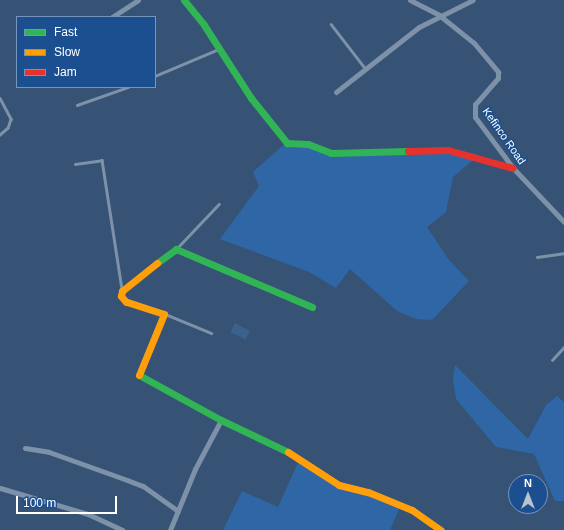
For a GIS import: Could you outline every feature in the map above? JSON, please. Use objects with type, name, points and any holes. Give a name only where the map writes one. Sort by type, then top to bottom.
[{"type":"street","points":[[114,16],[138,0]]},
{"type":"street","points":[[184,0],[220,49],[251,98],[287,143],[308,144],[331,153],[448,150],[513,168]]},
{"type":"street","name":"Kefinco Road","points":[[410,0],[439,15],[474,43],[498,72],[498,78],[475,104],[473,110],[475,117],[513,168],[564,222]]},
{"type":"street","points":[[336,92],[398,42],[439,15],[470,1]]},
{"type":"street","points":[[312,308],[176,249],[122,291],[121,296],[126,302],[164,314],[139,376],[221,420],[279,446],[339,484],[368,492],[412,510],[441,530]]},
{"type":"street","points":[[170,530],[195,469],[221,420]]},
{"type":"street","points":[[25,448],[49,452],[143,486],[178,511]]},
{"type":"street","points":[[0,488],[88,514],[123,530]]},
{"type":"lane","points":[[331,24],[366,69]]},
{"type":"lane","points":[[156,76],[220,49]]},
{"type":"lane","points":[[77,105],[125,88]]},
{"type":"lane","points":[[0,98],[11,119],[8,128],[0,136]]},
{"type":"lane","points":[[75,164],[102,160],[122,291]]},
{"type":"lane","points":[[176,249],[220,204]]},
{"type":"lane","points":[[537,256],[564,253]]},
{"type":"lane","points":[[164,314],[211,333]]},
{"type":"lane","points":[[552,360],[564,347]]},
{"type":"shaded area","points":[[289,140],[332,151],[447,148],[479,155],[453,177],[446,212],[427,227],[449,260],[469,281],[432,320],[416,319],[397,311],[350,269],[336,288],[309,272],[220,239],[259,186],[253,172]]},
{"type":"shaded area","points":[[235,323],[250,331],[245,340],[230,332]]},
{"type":"shaded area","points":[[455,365],[528,439],[546,405],[557,396],[564,402],[564,501],[555,501],[548,485],[548,474],[543,474],[534,454],[496,447],[456,399],[453,379]]},
{"type":"shaded area","points":[[300,458],[330,479],[401,505],[390,530],[223,530],[242,491],[278,507]]},
{"type":"traffic: fast","points":[[184,0],[204,25],[251,98],[287,143],[308,144],[331,153],[408,151]]},
{"type":"traffic: fast","points":[[157,263],[176,249],[312,307]]},
{"type":"traffic: fast","points":[[139,375],[221,420],[288,452]]},
{"type":"traffic: slow","points":[[139,375],[164,314],[126,302],[121,296],[122,291],[157,263]]},
{"type":"traffic: slow","points":[[288,452],[339,485],[368,492],[412,510],[441,530]]},
{"type":"traffic: jam","points":[[408,151],[448,150],[513,168]]}]
